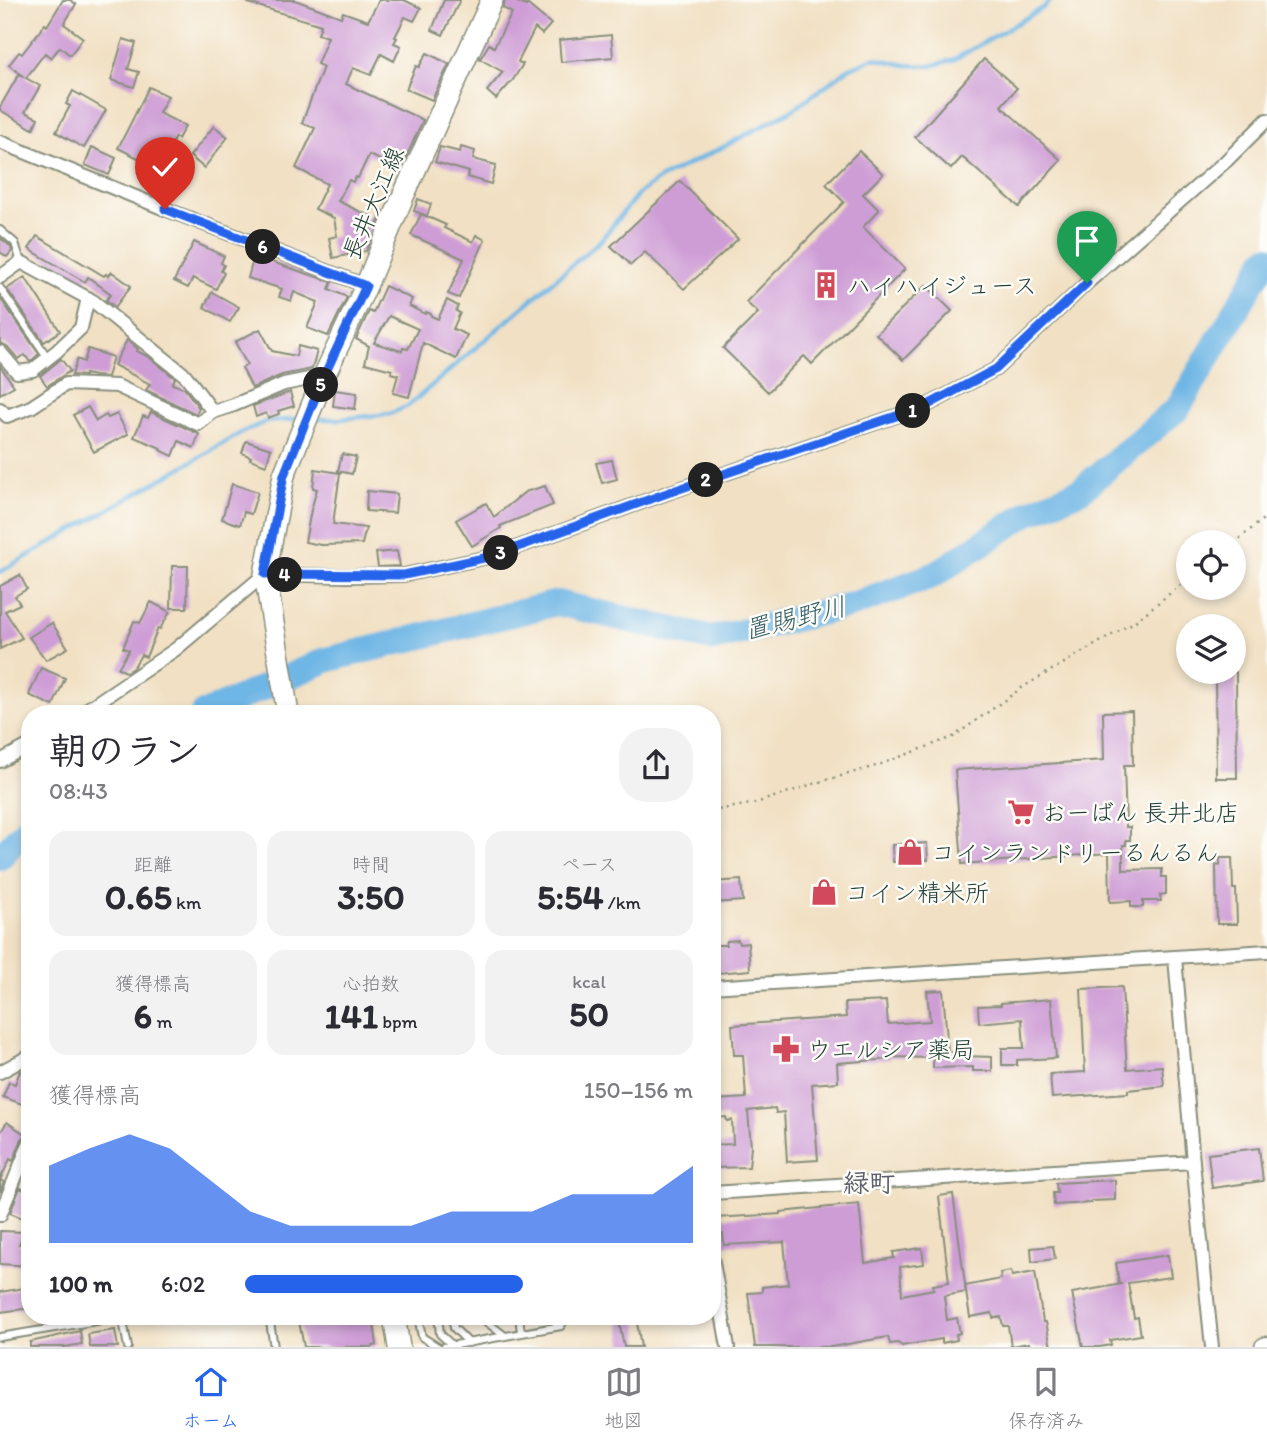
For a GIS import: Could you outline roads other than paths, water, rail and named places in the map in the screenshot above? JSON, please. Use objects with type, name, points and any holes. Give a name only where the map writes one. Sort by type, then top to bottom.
[{"type":"main road","name":"長井大江線","points":[[286,705],[265,574],[284,475],[324,376],[492,0]]},
{"type":"main road","points":[[395,1325],[398,1347]]},
{"type":"street","points":[[93,705],[176,649],[265,574],[404,575],[493,556],[670,492],[926,406],[996,369],[1105,266],[1227,160],[1267,120]]},
{"type":"street","points":[[0,142],[366,286]]},
{"type":"street","points":[[1,274],[21,262],[88,298],[186,376],[213,412]]},
{"type":"street","points":[[0,352],[17,372],[33,370],[81,328],[88,298]]},
{"type":"street","points":[[0,409],[6,416],[31,407],[66,384],[117,386],[198,424],[213,412],[284,384],[324,376]]},
{"type":"street","points":[[0,761],[21,750]]},
{"type":"street","points":[[721,985],[1267,951]]},
{"type":"street","points":[[1175,958],[1212,1347]]},
{"type":"street","points":[[0,1072],[21,1061]]},
{"type":"street","points":[[721,1193],[1193,1162]]},
{"type":"street","points":[[0,1215],[21,1164]]},
{"type":"street","points":[[721,1308],[728,1347]]},
{"type":"lane","points":[[0,230],[15,243],[21,262]]},
{"type":"lane","points":[[0,288],[48,358]]},
{"type":"lane","points":[[0,1337],[71,1325]]},
{"type":"lane","points":[[125,1325],[128,1347]]},
{"type":"lane","points":[[270,1325],[274,1347]]},
{"type":"lane","points":[[420,1325],[422,1337],[438,1347]]},
{"type":"lane","points":[[439,1325],[440,1334],[453,1346]]},
{"type":"lane","points":[[454,1325],[469,1343]]},
{"type":"lane","points":[[491,1325],[505,1336]]},
{"type":"lane","points":[[520,1325],[521,1334]]},
{"type":"lane","points":[[444,1347],[562,1325]]},
{"type":"waterway","points":[[315,419],[390,414],[408,406],[601,240],[638,194],[659,179],[794,109],[848,69],[874,58],[905,65],[931,66],[955,59],[1043,8],[1051,0]]},
{"type":"waterway","name":"置賜野川","points":[[224,705],[326,660],[557,603],[712,639],[852,605],[934,575],[1028,513],[1081,490],[1178,408],[1267,258]]},
{"type":"waterway","points":[[0,572],[243,432],[265,422],[299,419]]},
{"type":"waterway","name":"置賜野川","points":[[0,857],[21,835]]},
{"type":"place","name":"ハイハイジュース","points":[[826,285]]},
{"type":"place","name":"おーばん 長井北店","points":[[1021,812]]},
{"type":"place","name":"コインランドリーるんるん","points":[[910,852]]},
{"type":"place","name":"コイン精米所","points":[[824,892]]},
{"type":"place","name":"ウエルシア薬局","points":[[786,1049]]},
{"type":"district","name":"緑町","points":[[869,1183]]}]
